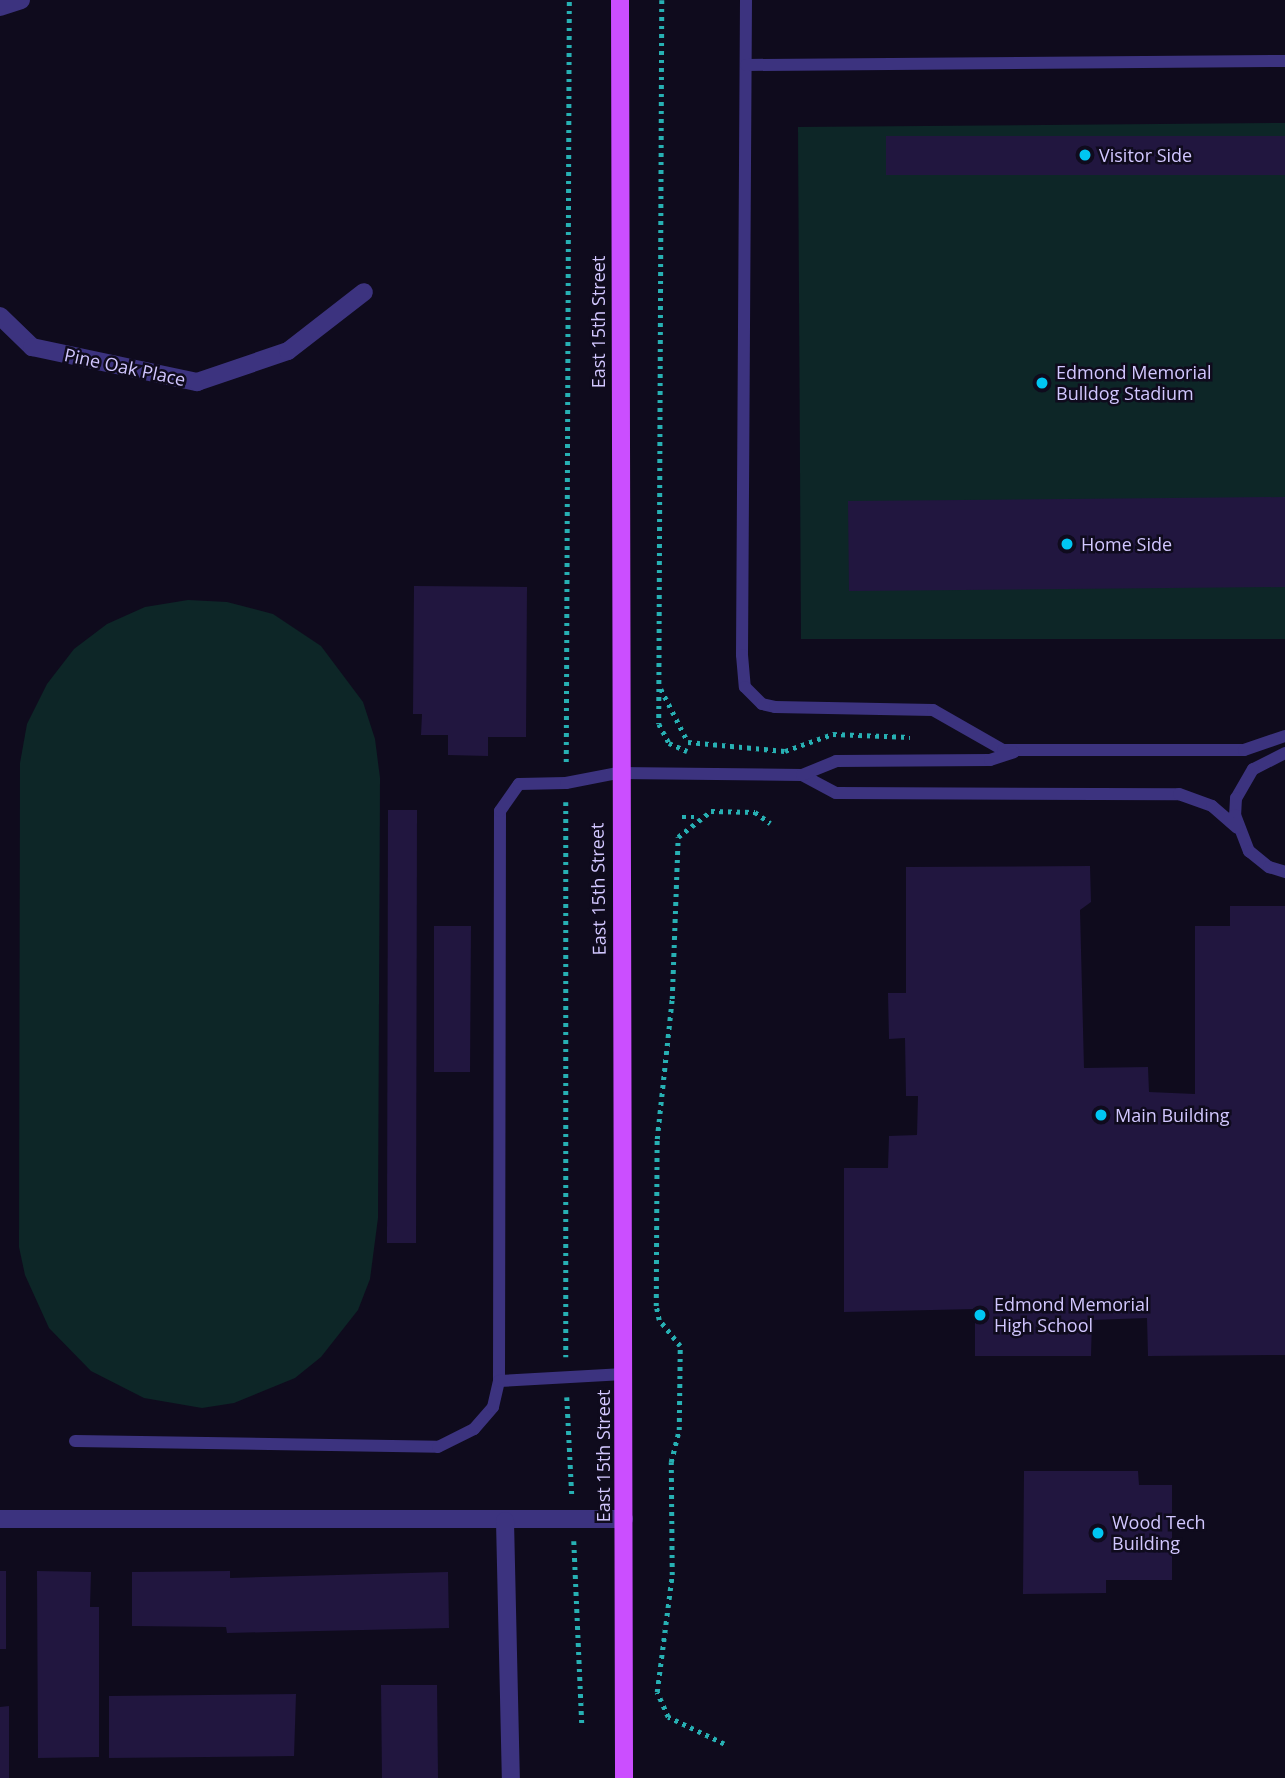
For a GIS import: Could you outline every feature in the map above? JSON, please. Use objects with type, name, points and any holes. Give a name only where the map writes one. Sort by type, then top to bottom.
[{"type":"main road","name":"East 15th Street","points":[[620,0],[618,773],[624,1374],[624,1778]]},
{"type":"street","points":[[0,7],[21,0]]},
{"type":"street","name":"Pine Oak Place","points":[[0,316],[32,347],[197,382],[288,351],[364,292]]},
{"type":"street","points":[[0,1519],[624,1519]]},
{"type":"street","points":[[505,1521],[511,1778]]},
{"type":"lane","points":[[746,0],[742,655],[745,687],[762,705],[775,707],[933,710],[992,747],[1018,751],[1244,750],[1285,736]]},
{"type":"lane","points":[[746,65],[1285,61]]},
{"type":"lane","points":[[75,1441],[438,1447],[474,1429],[493,1407],[499,1381],[500,811],[519,784],[566,783],[618,773],[802,775],[836,761],[990,760],[1018,751]]},
{"type":"lane","points":[[1237,828],[1236,798],[1243,782],[1253,769],[1284,752]]},
{"type":"lane","points":[[802,775],[836,793],[1178,794],[1212,806],[1237,828],[1258,860],[1285,872]]},
{"type":"lane","points":[[499,1381],[624,1374]]},
{"type":"path","points":[[569,0],[566,1376],[582,1726]]},
{"type":"path","points":[[662,0],[660,729],[669,743],[683,750]]},
{"type":"path","points":[[659,687],[688,742],[785,751],[833,734],[916,740]]},
{"type":"path","points":[[723,1744],[668,1717],[657,1692],[672,1575],[671,1462],[679,1430],[680,1346],[659,1320],[656,1306],[657,1139],[672,999],[675,852],[678,837],[699,817],[711,811],[755,812],[770,823]]},
{"type":"path","points":[[682,817],[699,817]]},
{"type":"green space","name":"Edmond Memorial Bulldog Stadium","points":[[1285,123],[1285,639],[801,639],[798,127]]},
{"type":"green space","points":[[188,600],[227,602],[273,614],[321,646],[363,702],[375,739],[380,778],[378,1218],[370,1279],[358,1310],[321,1357],[295,1378],[234,1403],[202,1408],[144,1398],[91,1371],[49,1328],[25,1275],[19,1247],[20,763],[27,724],[47,684],[74,649],[107,624],[145,607]]},
{"type":"building","name":"Visitor Side","points":[[886,136],[1285,136],[1285,175],[886,175]]},
{"type":"building","name":"Home Side","points":[[1285,497],[1285,587],[849,591],[848,501]]},
{"type":"building","points":[[414,586],[527,587],[526,737],[488,737],[488,756],[448,755],[448,735],[421,735],[422,714],[413,714]]},
{"type":"building","points":[[388,810],[417,810],[416,1243],[387,1243]]},
{"type":"building","name":"Main Building","points":[[1090,866],[1091,902],[1080,910],[1084,1068],[1148,1067],[1149,1092],[1195,1094],[1195,926],[1230,926],[1230,906],[1285,906],[1285,1355],[1148,1356],[1147,1318],[1092,1320],[1091,1356],[975,1356],[975,1309],[844,1312],[844,1168],[888,1168],[889,1136],[917,1135],[918,1096],[906,1096],[905,1038],[889,1039],[888,993],[906,993],[906,867]]},
{"type":"building","points":[[434,926],[471,926],[470,1072],[434,1072]]},
{"type":"building","name":"Wood Tech Building","points":[[1024,1471],[1138,1471],[1139,1485],[1172,1485],[1172,1580],[1106,1580],[1106,1593],[1023,1594]]},
{"type":"building","points":[[0,1571],[6,1571],[6,1649],[0,1649]]},
{"type":"building","points":[[37,1571],[91,1572],[90,1607],[99,1607],[99,1757],[38,1758]]},
{"type":"building","points":[[230,1571],[230,1578],[448,1572],[449,1628],[227,1633],[226,1627],[132,1626],[132,1572]]},
{"type":"building","points":[[381,1685],[437,1685],[438,1778],[382,1778]]},
{"type":"building","points":[[296,1694],[294,1756],[109,1758],[109,1696]]},
{"type":"building","points":[[9,1706],[9,1778],[0,1778],[0,1707]]},
{"type":"place","name":"Visitor Side","points":[[1085,155]]},
{"type":"place","name":"Edmond Memorial Bulldog Stadium","points":[[1042,383]]},
{"type":"place","name":"Home Side","points":[[1067,544]]},
{"type":"place","name":"Main Building","points":[[1101,1115]]},
{"type":"place","name":"Edmond Memorial High School","points":[[980,1315]]},
{"type":"place","name":"Wood Tech Building","points":[[1098,1533]]}]
